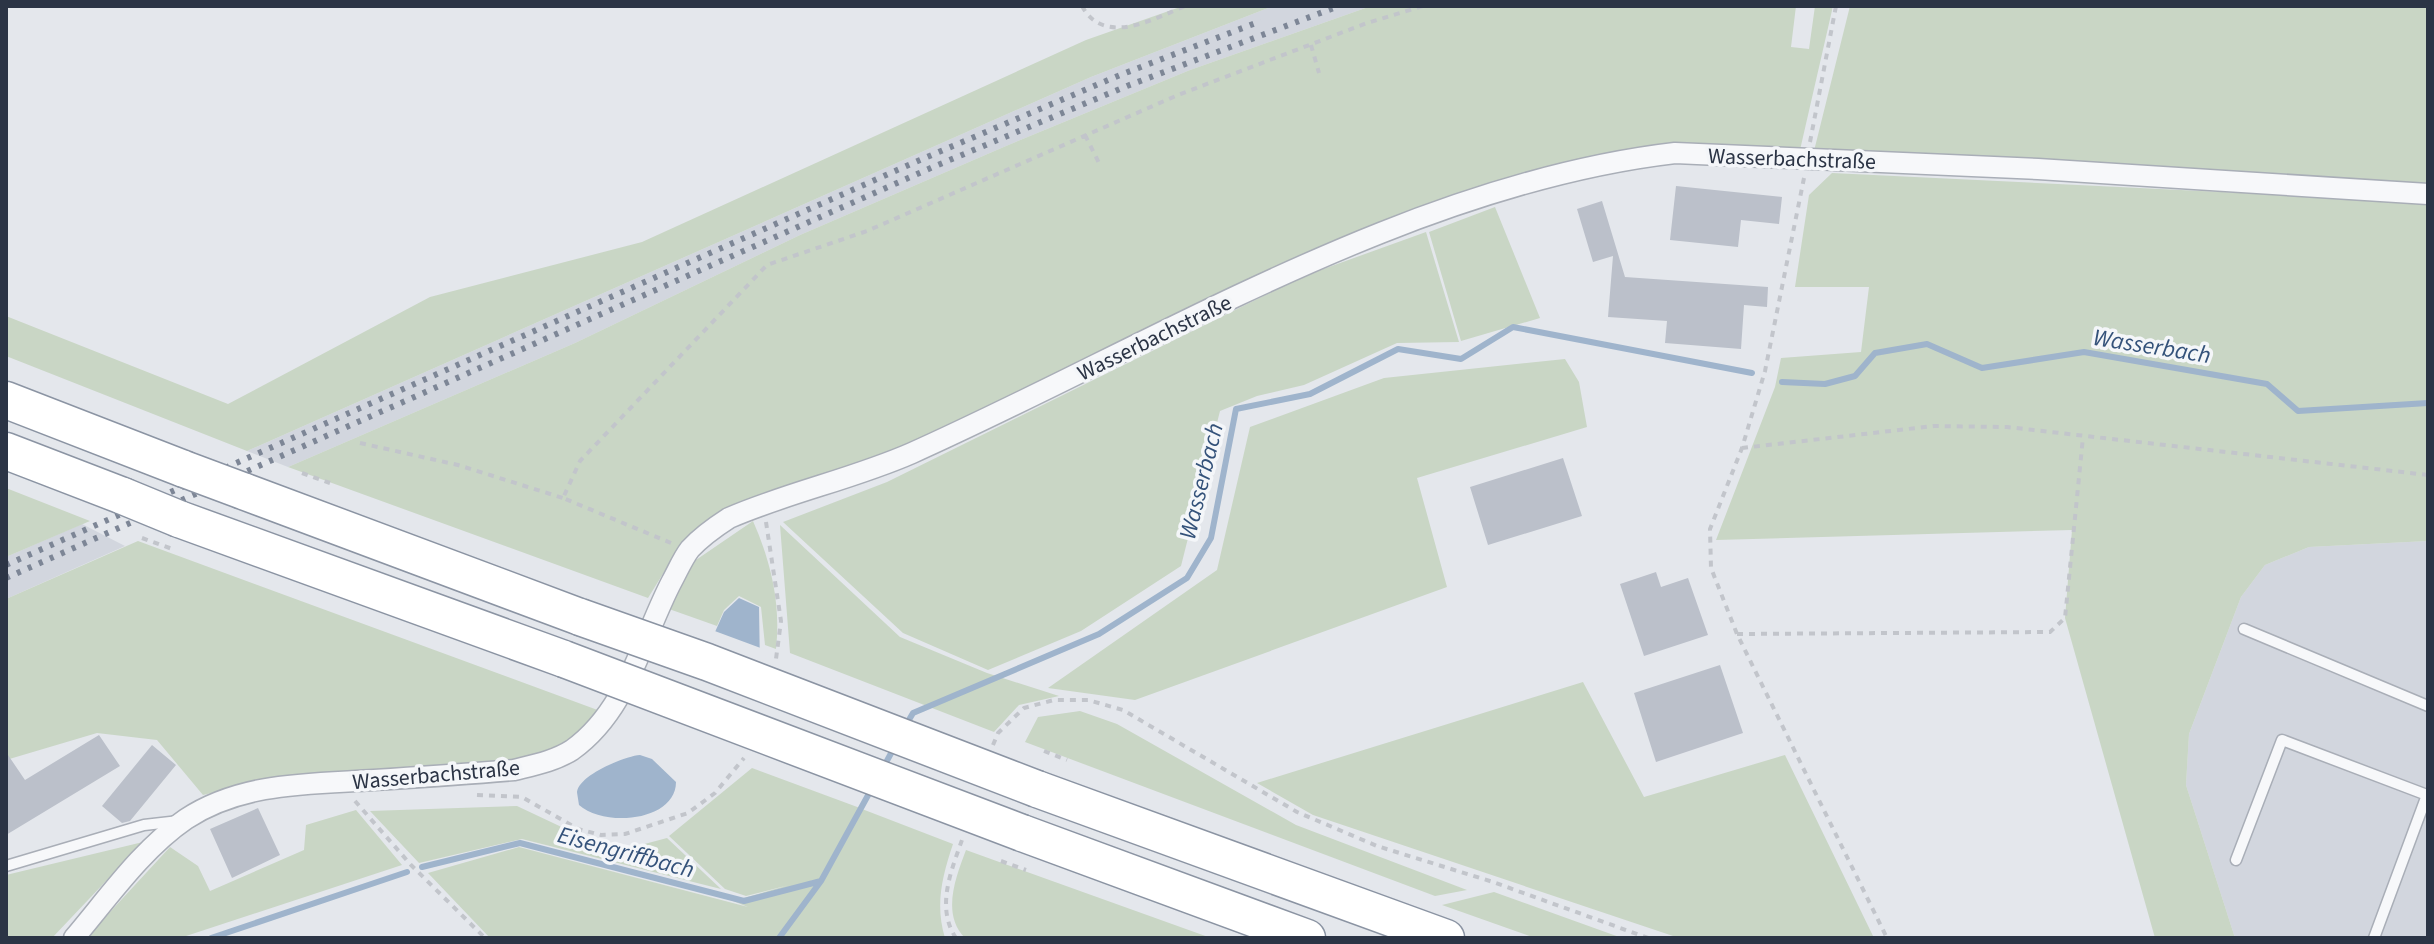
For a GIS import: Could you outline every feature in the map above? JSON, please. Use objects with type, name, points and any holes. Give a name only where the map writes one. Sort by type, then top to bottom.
[{"type":"highway","points":[[6,400],[580,617],[722,667],[1037,789],[1446,938]]},
{"type":"highway","points":[[6,451],[123,496],[177,534],[564,659],[1011,847],[1307,938]]},
{"type":"street","name":"Wasserbachstraße","points":[[74,938],[139,862],[185,820],[224,799],[255,790],[514,770],[546,762],[571,750],[602,723],[629,679],[657,609],[688,552],[704,534],[729,518],[910,454],[1266,283],[1510,188],[1622,159],[1675,153],[2428,194]]},
{"type":"lane","points":[[2244,629],[2428,706]]},
{"type":"lane","points":[[2236,860],[2282,740],[2428,795],[2374,938]]},
{"type":"lane","points":[[6,866],[144,825],[185,820]]},
{"type":"path","points":[[1082,6],[1087,15],[1108,27],[1124,29],[1185,6]]},
{"type":"path","points":[[563,498],[580,461],[767,265],[867,231],[1085,135],[1311,45],[1423,6]]},
{"type":"path","points":[[1836,6],[1765,371],[1742,448],[1716,506],[1709,550],[1719,592],[1737,634],[1887,938]]},
{"type":"path","points":[[1311,45],[1319,73]]},
{"type":"path","points":[[1085,135],[1101,167]]},
{"type":"path","points":[[1742,448],[1934,426],[2007,427],[2428,475]]},
{"type":"path","points":[[1737,634],[2050,632],[2065,618],[2083,437]]},
{"type":"path","points":[[360,443],[458,465],[563,498],[688,552]]},
{"type":"path","points":[[302,473],[330,483]]},
{"type":"path","points":[[762,504],[773,549],[781,621],[775,664]]},
{"type":"path","points":[[142,538],[177,534]]},
{"type":"path","points":[[993,747],[998,733],[1024,708],[1054,700],[1088,700],[1111,706],[1297,812],[1377,846],[1493,882],[1648,938]]},
{"type":"path","points":[[1044,751],[1067,760]]},
{"type":"path","points":[[470,795],[522,797],[555,813],[578,829],[601,835],[625,834],[688,813],[715,793],[747,755]]},
{"type":"path","points":[[343,782],[363,814],[485,938]]},
{"type":"path","points":[[956,938],[946,917],[946,901],[949,879],[963,835]]},
{"type":"path","points":[[1011,847],[1026,870]]},
{"type":"shaded area","points":[[1273,6],[1371,6],[1190,70],[1006,146],[800,235],[575,343],[288,467],[247,451],[1091,77]]},
{"type":"shaded area","points":[[82,524],[125,546],[6,599],[6,557]]},
{"type":"shaded area","points":[[2428,541],[2428,938],[2235,938],[2186,785],[2189,734],[2241,597],[2265,565],[2309,547]]},
{"type":"green space","points":[[1183,6],[1273,6],[1091,77],[247,451],[6,356],[6,316],[228,404],[430,297],[642,242],[1086,40]]},
{"type":"green space","points":[[1371,6],[1796,6],[1791,47],[1809,49],[1815,6],[1833,6],[1800,150],[1562,164],[677,551],[648,598],[288,467],[575,343],[800,235],[1006,146],[1190,70]]},
{"type":"green space","points":[[1850,6],[2428,6],[2428,185],[1814,151]]},
{"type":"green space","points":[[1832,173],[2428,202],[2428,541],[2309,547],[2265,565],[2241,597],[2189,734],[2186,785],[2235,938],[2155,938],[2065,618],[2072,530],[1716,540],[1775,387],[1781,358],[1861,352],[1869,287],[1795,287],[1809,195]]},
{"type":"green space","points":[[1495,207],[1540,318],[1461,341],[1429,232]]},
{"type":"green space","points":[[1426,232],[1459,342],[1397,343],[1304,385],[1257,396],[1220,411],[1181,566],[1081,631],[988,670],[903,633],[783,522],[887,482],[1304,276]]},
{"type":"green space","points":[[1565,359],[1579,382],[1587,427],[1417,478],[1447,587],[1135,700],[1048,688],[1217,570],[1250,427],[1384,378]]},
{"type":"green space","points":[[6,488],[90,521],[6,557]]},
{"type":"green space","points":[[753,521],[773,584],[777,616],[776,649],[765,645],[761,607],[739,596],[724,610],[717,626],[669,609],[693,562]]},
{"type":"green space","points":[[780,525],[900,637],[987,673],[1059,696],[1019,705],[994,732],[790,653]]},
{"type":"green space","points":[[138,541],[603,712],[575,742],[511,763],[264,780],[203,795],[157,740],[97,733],[6,760],[6,599]]},
{"type":"green space","points":[[1583,682],[1644,797],[1785,755],[1874,938],[1679,938],[1313,815],[1257,783]]},
{"type":"green space","points":[[1080,711],[1117,724],[1296,825],[1467,890],[1435,896],[1025,742],[1038,717]]},
{"type":"green space","points":[[752,768],[860,808],[821,880],[811,880],[820,884],[862,809],[953,844],[941,891],[940,914],[945,938],[490,938],[428,873],[519,847],[748,907],[733,901],[789,885],[746,896],[725,889],[669,836]]},
{"type":"green space","points":[[517,806],[587,839],[622,850],[667,838],[721,889],[522,839],[419,863],[370,811]]},
{"type":"green space","points":[[356,810],[402,865],[180,938],[86,938],[170,847],[198,866],[210,891],[304,850],[306,825]]},
{"type":"green space","points":[[143,842],[52,938],[6,938],[6,875]]},
{"type":"green space","points":[[966,850],[1211,938],[965,938],[958,928],[952,907],[955,883]]},
{"type":"green space","points":[[1494,892],[1622,938],[1535,938],[1442,905]]},
{"type":"water","points":[[739,598],[759,607],[760,669],[715,632],[724,612]]},
{"type":"water","points":[[640,755],[652,759],[676,782],[673,795],[664,805],[637,817],[621,818],[605,817],[579,805],[577,792],[586,779],[614,763]]},
{"type":"pier","points":[[712,630],[766,650],[764,670],[755,690],[739,699],[710,685],[706,658]]},
{"type":"building","points":[[1676,186],[1782,197],[1779,224],[1741,220],[1738,247],[1670,240]]},
{"type":"building","points":[[1602,201],[1625,277],[1768,287],[1767,307],[1744,305],[1741,349],[1665,343],[1667,321],[1608,317],[1613,256],[1593,262],[1577,209]]},
{"type":"building","points":[[1563,458],[1582,516],[1488,545],[1470,487]]},
{"type":"building","points":[[1656,572],[1661,587],[1688,578],[1708,635],[1644,656],[1620,584]]},
{"type":"building","points":[[1720,665],[1743,733],[1656,762],[1634,693]]},
{"type":"building","points":[[99,735],[120,766],[6,835],[6,752],[25,780]]},
{"type":"building","points":[[152,745],[176,765],[130,821],[122,823],[102,806]]},
{"type":"building","points":[[258,808],[280,855],[232,878],[210,829]]},
{"type":"waterway","name":"Wasserbach","points":[[906,725],[913,713],[1099,634],[1187,578],[1211,538],[1236,409],[1310,394],[1398,349],[1461,359],[1513,327],[1752,373]]},
{"type":"waterway","name":"Wasserbach","points":[[1782,382],[1825,384],[1855,376],[1875,353],[1927,344],[1982,368],[2084,352],[2267,384],[2298,411],[2428,403]]},
{"type":"waterway","name":"Wasserbach","points":[[883,768],[895,746]]},
{"type":"waterway","name":"Wasserbach","points":[[779,938],[821,881],[872,788]]},
{"type":"waterway","name":"Eisengriffbach","points":[[422,867],[520,843],[744,901],[821,881]]},
{"type":"waterway","name":"Eisengriffbach","points":[[211,938],[407,872]]},
{"type":"railway","points":[[6,578],[933,167],[1127,86],[1339,6]]},
{"type":"railway","points":[[6,565],[920,160],[1120,75],[1261,21]]}]
